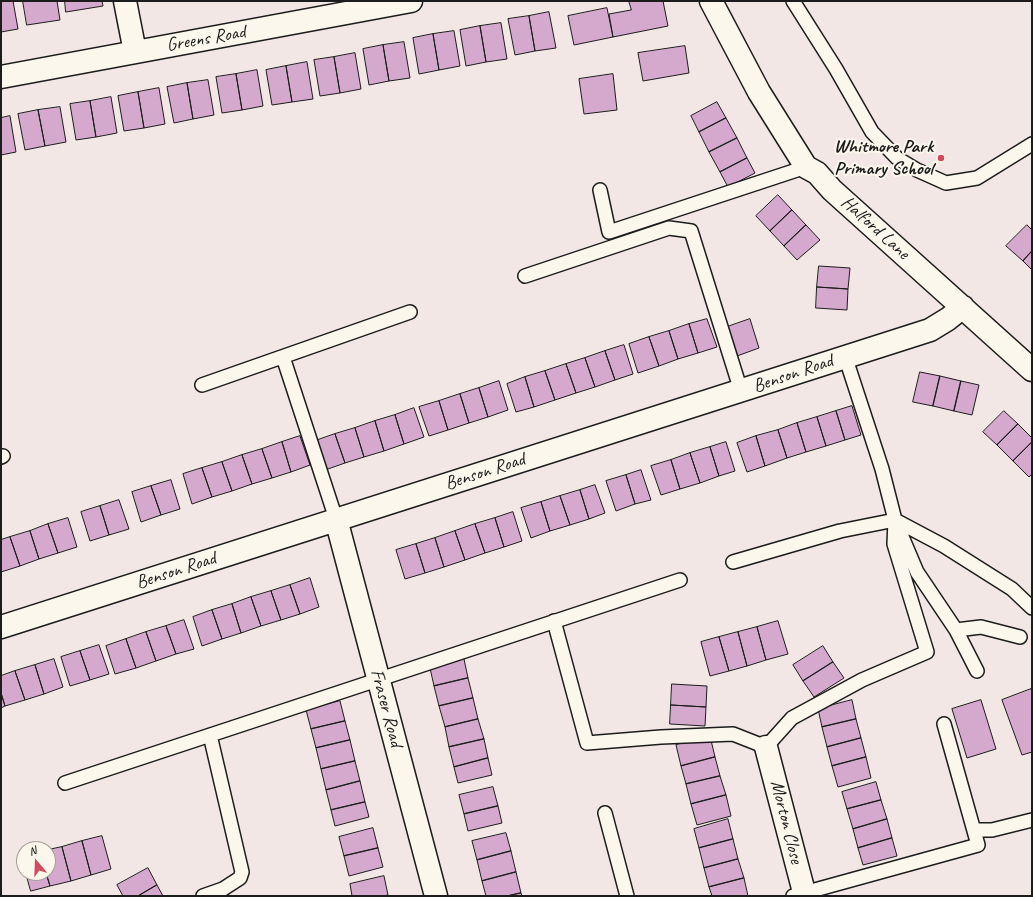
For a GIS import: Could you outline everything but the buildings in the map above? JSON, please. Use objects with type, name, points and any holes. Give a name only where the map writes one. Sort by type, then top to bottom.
[{"type":"street","points":[[125,1],[134,52]]},
{"type":"street","name":"Greens Road","points":[[1,77],[134,52],[339,8],[412,1]]},
{"type":"street","name":"Halford Lane","points":[[716,3],[759,92],[806,167],[817,173],[832,190],[963,306],[1032,370]]},
{"type":"street","name":"Benson Road","points":[[1,627],[741,391],[844,356],[930,330],[948,319],[963,306]]},
{"type":"street","name":"Fraser Road","points":[[336,519],[436,896]]},
{"type":"street","name":"Morton Close","points":[[766,747],[801,895]]},
{"type":"lane","points":[[793,1],[836,69],[872,132],[897,158],[946,183],[977,178],[1032,144]]},
{"type":"lane","points":[[600,190],[609,232],[806,167]]},
{"type":"lane","points":[[525,276],[669,228],[691,231],[741,391]]},
{"type":"lane","points":[[202,385],[410,312]]},
{"type":"lane","points":[[844,356],[882,469],[894,520],[917,572],[956,630],[977,671]]},
{"type":"lane","points":[[283,357],[336,519]]},
{"type":"lane","points":[[554,621],[588,743],[661,737],[733,734],[766,747],[792,718],[862,680],[927,652],[894,544],[894,520]]},
{"type":"lane","points":[[733,562],[840,531],[894,520],[944,546],[1006,585],[1032,608]]},
{"type":"lane","points":[[65,783],[680,580]]},
{"type":"lane","points":[[956,630],[981,627],[1020,638]]},
{"type":"lane","points":[[801,895],[978,845],[944,724]]},
{"type":"lane","points":[[203,896],[223,889],[240,878],[242,872],[210,736]]},
{"type":"lane","points":[[605,813],[627,896]]},
{"type":"lane","points":[[975,830],[992,830],[1032,820]]},
{"type":"place","name":"Whitmore Park Primary School","points":[[941,158]]}]
